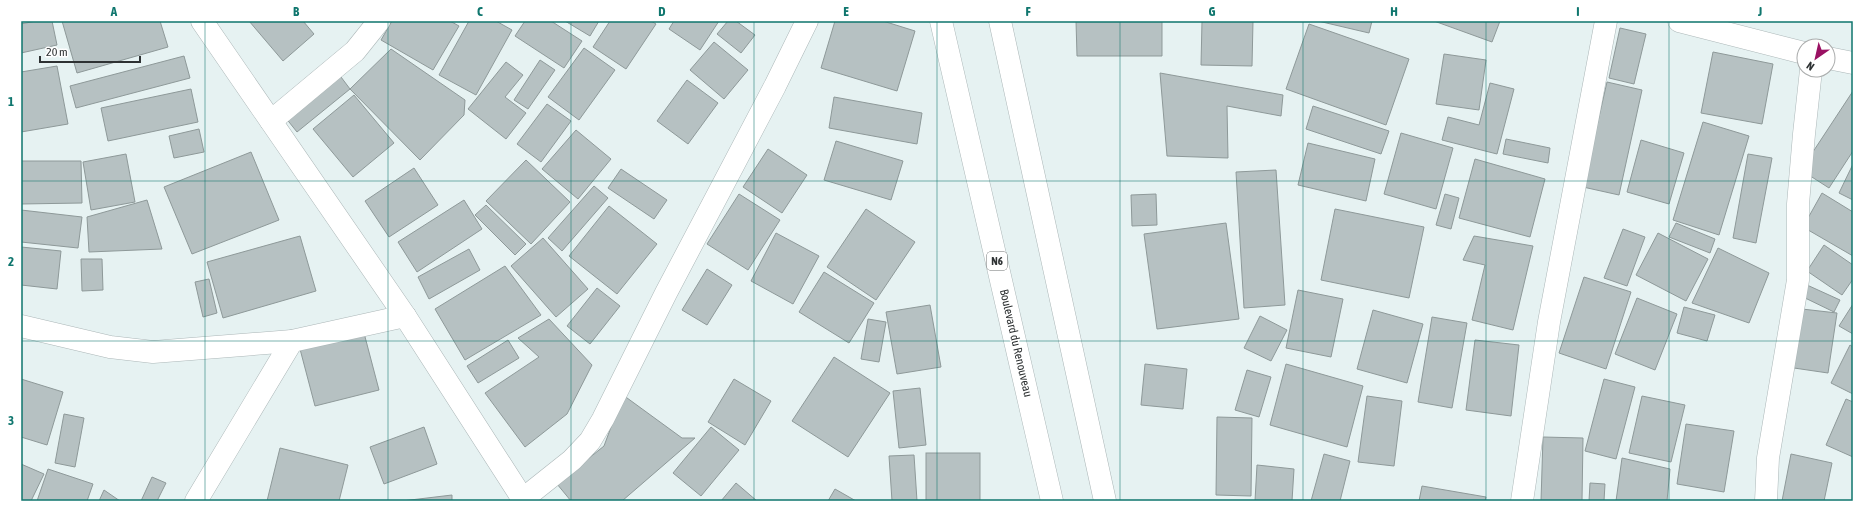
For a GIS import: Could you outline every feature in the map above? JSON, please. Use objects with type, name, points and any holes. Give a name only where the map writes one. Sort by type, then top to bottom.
[{"type":"main road","points":[[202,21],[405,316],[524,500],[572,460],[590,441],[603,419],[666,293],[775,86],[807,21]]},
{"type":"main road","points":[[270,121],[355,51],[378,21]]},
{"type":"main road","name":"Boulevard du Renouveau","points":[[941,21],[1052,501]]},
{"type":"main road","points":[[1000,21],[1105,501]]},
{"type":"main road","points":[[1522,501],[1549,322],[1606,21]]},
{"type":"main road","points":[[1678,21],[1796,51]]},
{"type":"main road","points":[[1836,60],[1853,63]]},
{"type":"main road","points":[[1766,501],[1768,458],[1798,280],[1798,204],[1804,134],[1811,78]]},
{"type":"main road","points":[[21,326],[110,347],[154,352],[292,341],[405,316]]},
{"type":"main road","points":[[196,501],[292,341]]},
{"type":"building","points":[[36,21],[52,21],[57,45],[21,53],[21,24]]},
{"type":"building","points":[[62,21],[160,21],[168,47],[77,73]]},
{"type":"building","points":[[249,21],[303,21],[314,34],[283,61]]},
{"type":"building","points":[[392,21],[450,21],[459,26],[433,70],[381,40]]},
{"type":"building","points":[[469,21],[496,21],[512,30],[476,95],[439,75]]},
{"type":"building","points":[[525,21],[551,21],[582,41],[564,68],[515,36]]},
{"type":"building","points":[[565,21],[599,21],[590,36]]},
{"type":"building","points":[[610,21],[651,21],[656,24],[626,69],[593,47]]},
{"type":"building","points":[[674,21],[719,21],[700,50],[669,29]]},
{"type":"building","points":[[728,21],[736,21],[755,35],[741,53],[717,34]]},
{"type":"building","points":[[835,21],[883,21],[915,31],[897,91],[821,68]]},
{"type":"building","points":[[1076,21],[1162,21],[1162,56],[1077,56]]},
{"type":"building","points":[[1202,21],[1253,21],[1252,66],[1201,65]]},
{"type":"building","points":[[1318,21],[1372,21],[1369,33]]},
{"type":"building","points":[[1434,21],[1500,21],[1492,42]]},
{"type":"building","points":[[1309,24],[1409,59],[1386,125],[1286,89]]},
{"type":"building","points":[[1620,28],[1646,34],[1634,84],[1609,78]]},
{"type":"building","points":[[714,42],[748,70],[724,99],[690,70]]},
{"type":"building","points":[[584,48],[615,70],[579,120],[548,97]]},
{"type":"building","points":[[391,49],[465,100],[464,115],[420,160],[350,89]]},
{"type":"building","points":[[1713,52],[1773,64],[1762,124],[1701,113]]},
{"type":"building","points":[[1444,54],[1486,60],[1479,110],[1436,104]]},
{"type":"building","points":[[184,56],[190,78],[76,108],[70,86]]},
{"type":"building","points":[[540,60],[555,70],[528,109],[514,100]]},
{"type":"building","points":[[506,62],[523,75],[505,97],[526,113],[506,139],[468,109]]},
{"type":"building","points":[[57,66],[68,124],[21,132],[21,72]]},
{"type":"building","points":[[338,73],[350,89],[297,132],[285,117]]},
{"type":"building","points":[[1160,73],[1283,95],[1281,116],[1227,106],[1228,158],[1167,156]]},
{"type":"building","points":[[687,80],[718,103],[688,144],[657,121]]},
{"type":"building","points":[[1607,82],[1642,90],[1619,195],[1583,187]]},
{"type":"building","points":[[1490,83],[1514,89],[1497,154],[1442,140],[1448,117],[1479,125]]},
{"type":"building","points":[[191,89],[198,122],[108,141],[101,108]]},
{"type":"building","points":[[1853,91],[1853,151],[1829,188],[1801,170]]},
{"type":"building","points":[[354,95],[394,143],[353,177],[313,129]]},
{"type":"building","points":[[834,97],[922,113],[917,144],[829,128]]},
{"type":"building","points":[[547,104],[571,121],[541,162],[517,144]]},
{"type":"building","points":[[1313,106],[1389,131],[1381,154],[1306,129]]},
{"type":"building","points":[[1703,122],[1749,136],[1719,235],[1673,220]]},
{"type":"building","points":[[199,129],[204,152],[174,158],[169,136]]},
{"type":"building","points":[[576,130],[611,159],[578,199],[542,169]]},
{"type":"building","points":[[1401,133],[1453,148],[1436,209],[1384,194]]},
{"type":"building","points":[[1506,139],[1550,148],[1548,163],[1503,154]]},
{"type":"building","points":[[1641,140],[1684,153],[1669,204],[1627,192]]},
{"type":"building","points":[[836,141],[903,161],[891,200],[824,180]]},
{"type":"building","points":[[1308,143],[1375,159],[1366,201],[1298,185]]},
{"type":"building","points":[[768,149],[807,175],[782,213],[743,187]]},
{"type":"building","points":[[251,152],[279,220],[192,254],[164,187]]},
{"type":"building","points":[[126,154],[135,202],[91,210],[83,162]]},
{"type":"building","points":[[1748,154],[1772,158],[1756,243],[1733,238]]},
{"type":"building","points":[[1475,159],[1545,179],[1530,237],[1459,218]]},
{"type":"building","points":[[526,160],[570,202],[531,244],[486,201]]},
{"type":"building","points":[[21,161],[81,161],[82,203],[21,204]]},
{"type":"building","points":[[1853,164],[1853,200],[1839,193]]},
{"type":"building","points":[[414,168],[438,205],[389,237],[365,201]]},
{"type":"building","points":[[621,169],[667,200],[654,219],[608,188]]},
{"type":"building","points":[[1276,170],[1285,305],[1244,308],[1236,172]]},
{"type":"building","points":[[594,186],[608,198],[562,251],[548,238]]},
{"type":"building","points":[[1822,193],[1853,212],[1853,256],[1803,227]]},
{"type":"building","points":[[739,194],[780,220],[748,270],[707,244]]},
{"type":"building","points":[[1156,194],[1157,225],[1132,226],[1131,195]]},
{"type":"building","points":[[1445,194],[1459,198],[1451,229],[1436,225]]},
{"type":"building","points":[[147,200],[162,249],[89,252],[87,217]]},
{"type":"building","points":[[464,200],[482,229],[417,272],[398,242]]},
{"type":"building","points":[[486,205],[526,244],[515,255],[475,215]]},
{"type":"building","points":[[609,206],[657,244],[617,294],[569,256]]},
{"type":"building","points":[[866,209],[915,242],[876,300],[827,267]]},
{"type":"building","points":[[1335,209],[1424,227],[1409,298],[1321,280]]},
{"type":"building","points":[[21,210],[82,217],[78,248],[21,242]]},
{"type":"building","points":[[1226,223],[1239,319],[1157,329],[1144,234]]},
{"type":"building","points":[[1676,223],[1715,239],[1710,253],[1669,237]]},
{"type":"building","points":[[1623,229],[1645,237],[1627,286],[1604,278]]},
{"type":"building","points":[[776,233],[819,256],[793,304],[751,281]]},
{"type":"building","points":[[1658,233],[1708,259],[1686,301],[1636,275]]},
{"type":"building","points":[[300,236],[316,291],[223,318],[207,262]]},
{"type":"building","points":[[1474,236],[1533,246],[1513,330],[1472,320],[1485,265],[1463,260]]},
{"type":"building","points":[[543,238],[588,289],[556,317],[511,266]]},
{"type":"building","points":[[1824,245],[1853,265],[1853,279],[1842,295],[1807,271]]},
{"type":"building","points":[[21,247],[61,251],[57,289],[21,285]]},
{"type":"building","points":[[1718,248],[1769,273],[1749,323],[1692,303]]},
{"type":"building","points":[[469,249],[480,270],[429,299],[418,277]]},
{"type":"building","points":[[81,259],[102,259],[103,290],[82,291]]},
{"type":"building","points":[[505,266],[541,315],[465,360],[435,309]]},
{"type":"building","points":[[707,269],[732,285],[707,325],[682,310]]},
{"type":"building","points":[[824,272],[874,303],[849,343],[799,312]]},
{"type":"building","points":[[1584,277],[1631,292],[1606,369],[1559,353]]},
{"type":"building","points":[[209,279],[217,313],[203,317],[195,282]]},
{"type":"building","points":[[1807,285],[1840,300],[1834,312],[1801,296]]},
{"type":"building","points":[[597,288],[620,306],[590,344],[567,326]]},
{"type":"building","points":[[1298,290],[1343,299],[1331,357],[1286,348]]},
{"type":"building","points":[[1637,298],[1677,314],[1655,370],[1615,354]]},
{"type":"building","points":[[1853,304],[1853,334],[1839,326]]},
{"type":"building","points":[[930,305],[941,367],[897,374],[886,312]]},
{"type":"building","points":[[1684,307],[1715,315],[1707,341],[1677,333]]},
{"type":"building","points":[[1802,309],[1837,313],[1828,373],[1794,368]]},
{"type":"building","points":[[1373,310],[1423,324],[1407,383],[1357,369]]},
{"type":"building","points":[[1260,316],[1287,330],[1271,361],[1244,348]]},
{"type":"building","points":[[1432,317],[1467,323],[1452,408],[1418,402]]},
{"type":"building","points":[[549,319],[592,365],[567,414],[525,447],[485,393],[539,357],[518,338]]},
{"type":"building","points":[[868,319],[886,322],[879,362],[861,359]]},
{"type":"building","points":[[364,333],[379,390],[315,406],[300,349]]},
{"type":"building","points":[[508,340],[519,358],[478,383],[467,366]]},
{"type":"building","points":[[1475,340],[1519,345],[1511,416],[1466,410]]},
{"type":"building","points":[[1850,345],[1853,347],[1853,394],[1831,383]]},
{"type":"building","points":[[834,357],[890,393],[848,457],[792,421]]},
{"type":"building","points":[[1145,364],[1187,369],[1183,409],[1141,405]]},
{"type":"building","points":[[1286,364],[1363,386],[1347,447],[1270,425]]},
{"type":"building","points":[[1247,370],[1271,377],[1259,417],[1235,410]]},
{"type":"building","points":[[21,379],[63,392],[47,445],[21,437]]},
{"type":"building","points":[[734,379],[771,401],[745,445],[708,422]]},
{"type":"building","points":[[1604,379],[1635,387],[1616,459],[1585,451]]},
{"type":"building","points":[[920,388],[926,445],[899,448],[893,391]]},
{"type":"building","points":[[623,395],[682,438],[695,438],[622,501],[571,501],[557,484],[604,446]]},
{"type":"building","points":[[1367,396],[1402,401],[1394,466],[1358,462]]},
{"type":"building","points":[[1642,396],[1685,405],[1671,462],[1629,453]]},
{"type":"building","points":[[1846,399],[1853,402],[1853,457],[1826,445]]},
{"type":"building","points":[[64,414],[84,418],[75,467],[55,463]]},
{"type":"building","points":[[1217,417],[1252,418],[1251,496],[1216,495]]},
{"type":"building","points":[[1686,424],[1734,431],[1724,492],[1677,484]]},
{"type":"building","points":[[424,427],[437,464],[384,484],[370,447]]},
{"type":"building","points":[[711,427],[739,450],[701,496],[673,473]]},
{"type":"building","points":[[1543,437],[1583,438],[1582,501],[1541,501]]},
{"type":"building","points":[[280,448],[348,465],[339,501],[267,501]]},
{"type":"building","points":[[926,453],[980,453],[980,501],[926,501]]},
{"type":"building","points":[[1324,454],[1350,461],[1340,501],[1311,501]]},
{"type":"building","points":[[1791,454],[1832,463],[1824,501],[1782,501]]},
{"type":"building","points":[[914,455],[917,501],[892,501],[889,456]]},
{"type":"building","points":[[1622,458],[1670,469],[1667,501],[1616,501]]},
{"type":"building","points":[[21,464],[44,474],[31,501],[21,501]]},
{"type":"building","points":[[1257,465],[1294,469],[1292,501],[1255,501]]},
{"type":"building","points":[[48,469],[93,484],[87,501],[37,501]]},
{"type":"building","points":[[152,477],[166,483],[157,501],[141,501]]},
{"type":"building","points":[[736,483],[757,501],[721,501]]},
{"type":"building","points":[[1590,483],[1605,484],[1604,501],[1589,501]]},
{"type":"building","points":[[1422,486],[1486,497],[1485,501],[1419,501]]},
{"type":"building","points":[[835,489],[856,501],[828,501]]},
{"type":"building","points":[[104,490],[120,501],[99,501]]},
{"type":"building","points":[[452,495],[452,501],[402,501]]}]
